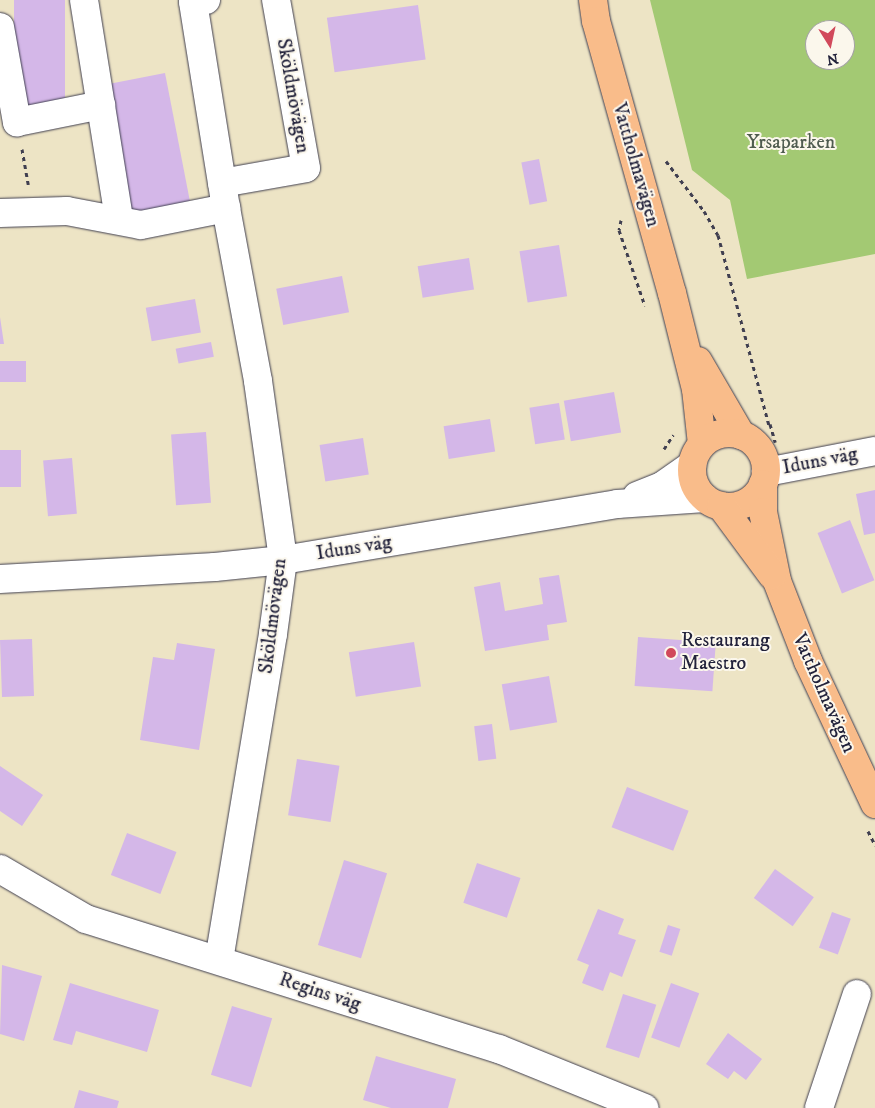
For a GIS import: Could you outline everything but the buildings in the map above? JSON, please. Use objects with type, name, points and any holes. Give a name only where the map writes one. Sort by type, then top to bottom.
[{"type":"main road","name":"Vattholmavägen","points":[[593,0],[596,22],[696,389],[697,454]]},
{"type":"main road","name":"Vattholmavägen","points":[[681,331],[741,435]]},
{"type":"main road","points":[[732,433],[741,435],[752,440],[762,454],[765,478],[752,499],[742,505],[713,502],[697,489],[692,478],[697,454],[718,434],[732,433]]},
{"type":"main road","name":"Vattholmavägen","points":[[765,478],[763,512],[776,581],[808,661],[875,804]]},
{"type":"main road","name":"Vattholmavägen","points":[[713,502],[776,581]]},
{"type":"street","points":[[84,0],[119,219]]},
{"type":"street","name":"Sköldmövägen","points":[[224,196],[306,168],[276,0]]},
{"type":"street","name":"Sköldmövägen","points":[[197,1],[224,196],[258,381],[283,560],[273,634],[219,960]]},
{"type":"street","points":[[0,28],[17,122],[100,105]]},
{"type":"street","points":[[0,213],[67,211],[141,224],[224,196]]},
{"type":"street","name":"Iduns väg","points":[[765,478],[875,451]]},
{"type":"street","name":"Iduns väg","points":[[617,504],[662,486],[697,454]]},
{"type":"street","name":"Iduns väg","points":[[0,580],[216,567],[283,560],[617,504],[713,502]]},
{"type":"street","name":"Regins väg","points":[[0,869],[86,919],[499,1049],[644,1108]]},
{"type":"street","points":[[819,1108],[857,994]]},
{"type":"path","points":[[17,122],[33,212]]},
{"type":"path","points":[[662,156],[704,211],[718,235],[769,423]]},
{"type":"green space","name":"Yrsaparken","points":[[650,0],[875,0],[875,254],[747,279],[730,200],[692,170]]},
{"type":"place","name":"Restaurang Maestro","points":[[671,653]]}]
